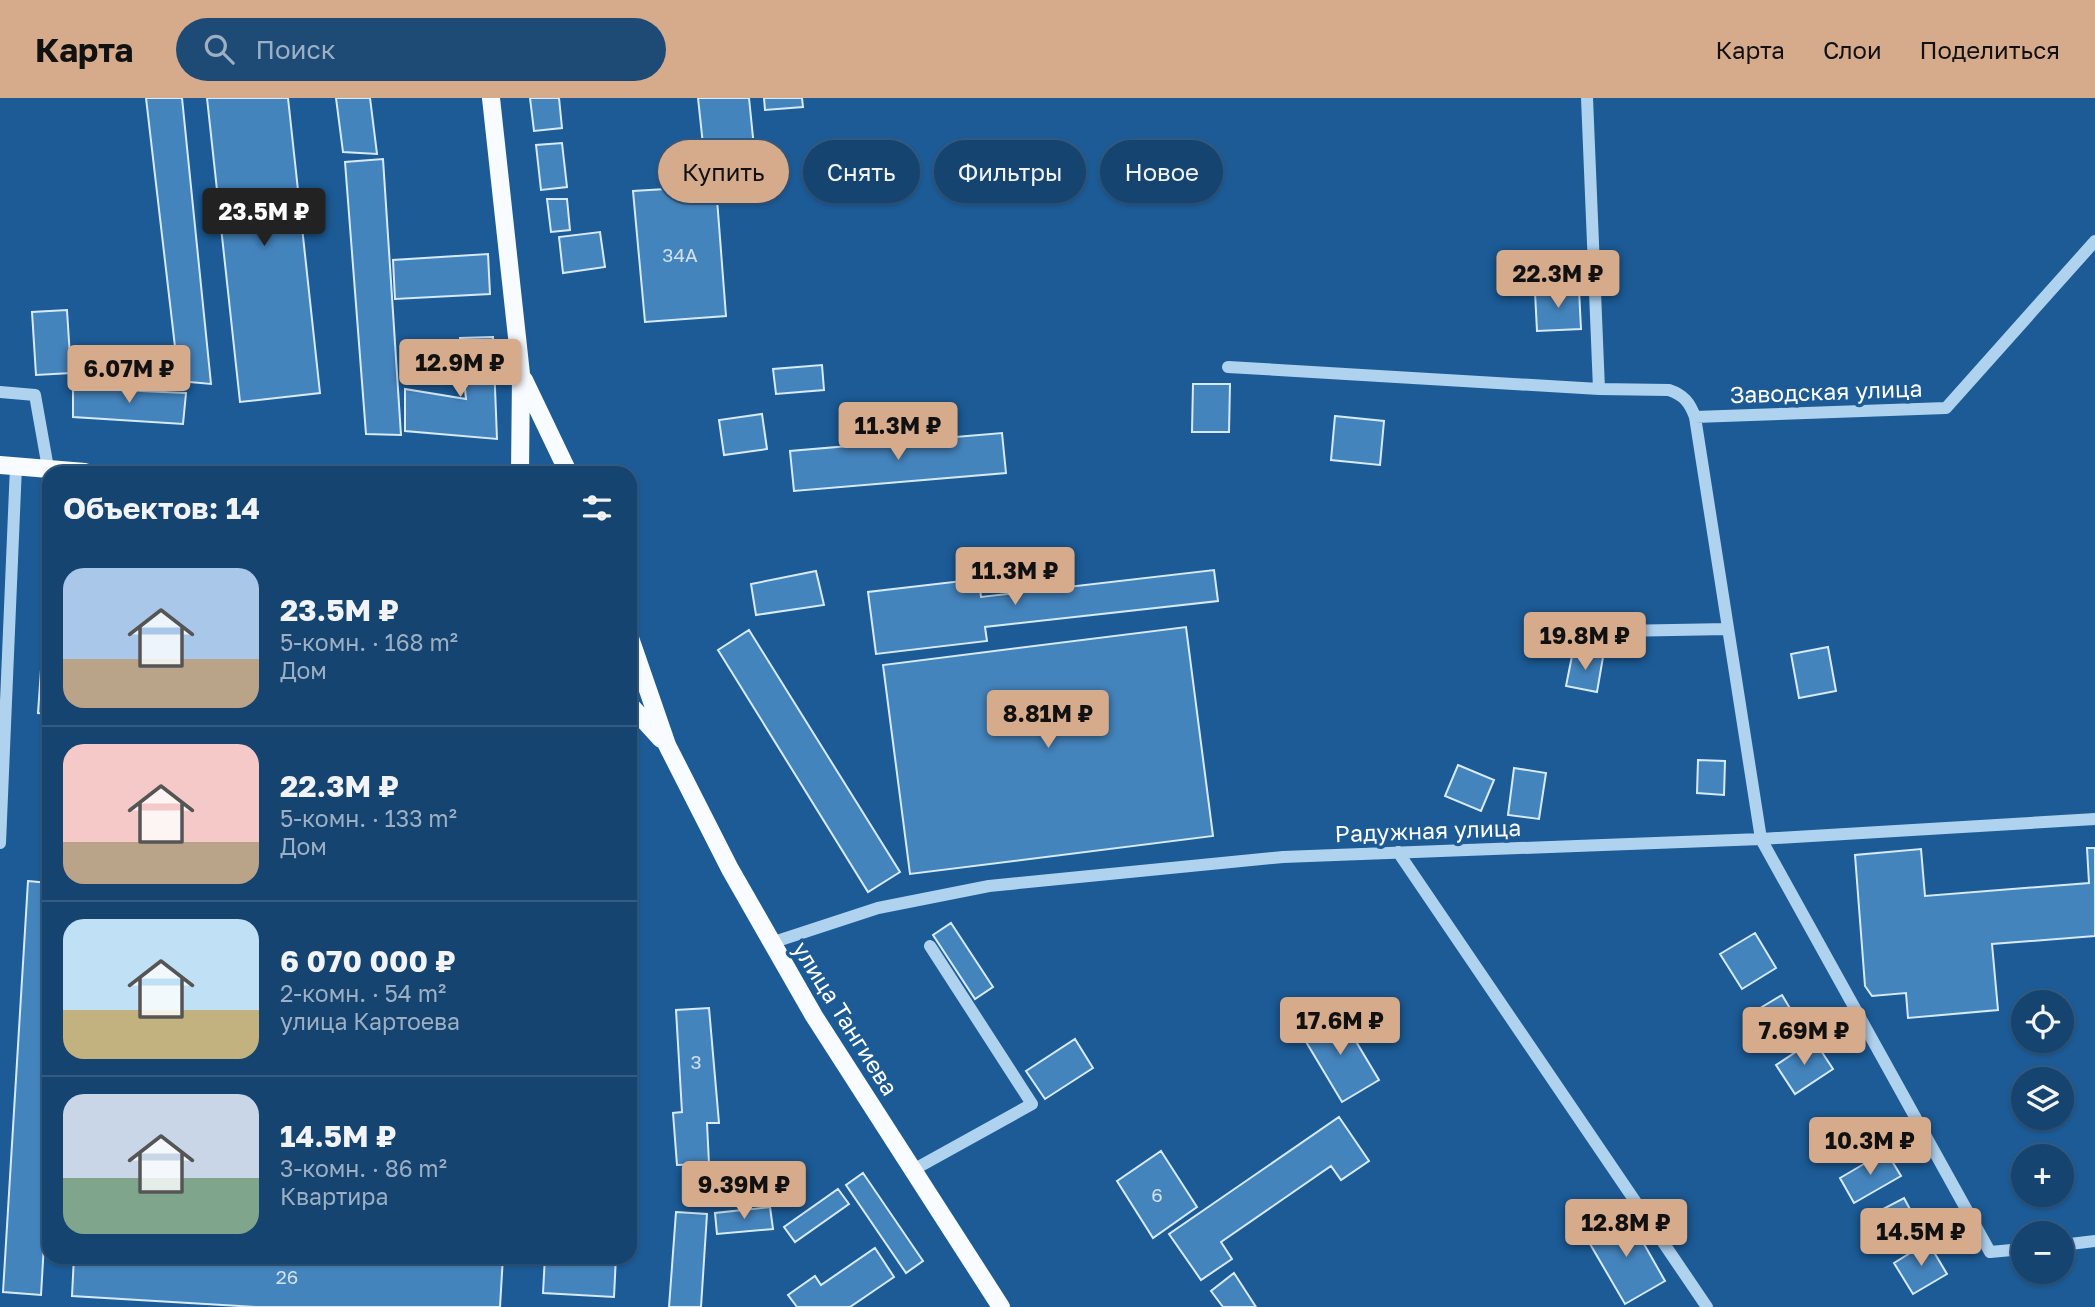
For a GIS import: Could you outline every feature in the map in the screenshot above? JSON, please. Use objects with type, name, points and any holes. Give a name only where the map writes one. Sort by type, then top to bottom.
[{"type":"main road","points":[[491,98],[521,374],[520,466]]},
{"type":"main road","points":[[521,374],[565,466]]},
{"type":"main road","points":[[8,465],[42,468]]},
{"type":"main road","points":[[637,658],[667,745]]},
{"type":"main road","points":[[637,713],[667,745]]},
{"type":"main road","name":"улица Тангиева","points":[[667,745],[730,869],[814,1016],[1001,1307]]},
{"type":"street","points":[[1587,98],[1599,388]]},
{"type":"street","name":"Заводская улица","points":[[1695,417],[1946,408],[2095,241]]},
{"type":"street","points":[[1228,367],[1669,390],[1680,394],[1690,404],[1695,417],[1761,839],[1990,1252],[2011,1250]]},
{"type":"street","points":[[0,392],[35,395],[48,466]]},
{"type":"street","points":[[0,843],[8,465]]},
{"type":"street","points":[[1563,632],[1728,629]]},
{"type":"street","name":"Радужная улица","points":[[771,943],[877,908],[989,886],[1283,857],[1761,839],[2095,819]]},
{"type":"street","points":[[1398,852],[1707,1307]]},
{"type":"street","points":[[913,1170],[1032,1104],[930,946]]},
{"type":"street","points":[[2074,1244],[2095,1241]]},
{"type":"building","points":[[146,98],[182,98],[211,384],[179,381]]},
{"type":"building","points":[[207,98],[288,98],[320,393],[240,402]]},
{"type":"building","points":[[336,98],[370,98],[377,154],[343,152]]},
{"type":"building","points":[[530,98],[559,98],[562,128],[534,131]]},
{"type":"building","points":[[698,98],[749,98],[753,140],[702,140]]},
{"type":"building","points":[[764,98],[802,98],[803,107],[765,110]]},
{"type":"building","points":[[562,143],[567,187],[541,190],[536,145]]},
{"type":"building","points":[[383,159],[401,435],[366,434],[345,162]]},
{"type":"building","points":[[658,189],[658,203],[717,203],[726,316],[645,322],[633,191]]},
{"type":"building","points":[[547,199],[567,199],[570,230],[551,232]]},
{"type":"building","points":[[600,232],[605,267],[563,273],[559,237]]},
{"type":"building","points":[[488,254],[490,294],[395,299],[393,260]]},
{"type":"building","points":[[1579,290],[1581,329],[1537,331],[1535,292]]},
{"type":"building","points":[[67,310],[71,373],[36,375],[32,312]]},
{"type":"building","points":[[493,337],[497,439],[405,431],[405,389],[466,399],[460,338]]},
{"type":"building","points":[[822,365],[824,390],[776,394],[773,369]]},
{"type":"building","points":[[1193,384],[1230,384],[1229,432],[1192,432]]},
{"type":"building","points":[[73,388],[186,393],[183,424],[73,417]]},
{"type":"building","points":[[762,414],[767,449],[724,455],[719,420]]},
{"type":"building","points":[[1335,416],[1384,421],[1380,465],[1331,460]]},
{"type":"building","points":[[1002,433],[1006,473],[794,491],[790,451]]},
{"type":"building","points":[[1214,570],[1218,601],[985,627],[987,641],[876,654],[868,592],[979,579],[981,597]]},
{"type":"building","points":[[816,571],[824,605],[756,615],[751,584]]},
{"type":"building","points":[[1186,627],[1213,836],[910,874],[883,665]]},
{"type":"building","points":[[749,630],[900,872],[868,892],[718,650]]},
{"type":"building","points":[[1828,647],[1836,691],[1799,698],[1791,654]]},
{"type":"building","points":[[1573,651],[1603,657],[1597,692],[1566,686]]},
{"type":"building","points":[[42,655],[42,713],[38,713]]},
{"type":"building","points":[[1698,760],[1725,761],[1724,795],[1697,793]]},
{"type":"building","points":[[1458,765],[1494,780],[1481,811],[1445,796]]},
{"type":"building","points":[[1514,768],[1546,773],[1539,819],[1508,815]]},
{"type":"building","points":[[2087,848],[2095,848],[2095,936],[1992,944],[1998,1010],[1908,1018],[1906,993],[1872,996],[1865,986],[1855,855],[1921,849],[1925,896],[2089,883]]},
{"type":"building","points":[[28,881],[42,882],[41,1295],[3,1292]]},
{"type":"building","points":[[951,923],[993,987],[975,999],[933,935]]},
{"type":"building","points":[[1755,933],[1776,968],[1742,989],[1720,954]]},
{"type":"building","points":[[1782,995],[1800,1025],[1766,1046],[1747,1016]]},
{"type":"building","points":[[709,1008],[719,1123],[707,1123],[709,1164],[677,1165],[673,1113],[682,1112],[676,1010]]},
{"type":"building","points":[[1339,1013],[1379,1080],[1342,1102],[1302,1035]]},
{"type":"building","points":[[1075,1039],[1093,1068],[1045,1099],[1026,1071]]},
{"type":"building","points":[[1814,1040],[1833,1069],[1795,1094],[1776,1065]]},
{"type":"building","points":[[1339,1117],[1369,1161],[1341,1180],[1331,1166],[1221,1242],[1232,1259],[1201,1280],[1169,1234]]},
{"type":"building","points":[[1161,1151],[1197,1207],[1153,1238],[1117,1181]]},
{"type":"building","points":[[1886,1151],[1901,1176],[1854,1203],[1840,1178]]},
{"type":"building","points":[[863,1173],[923,1261],[906,1273],[846,1185]]},
{"type":"building","points":[[838,1189],[849,1204],[795,1242],[784,1227]]},
{"type":"building","points":[[1904,1198],[1920,1228],[1883,1248],[1866,1218]]},
{"type":"building","points":[[770,1207],[773,1229],[717,1234],[715,1213]]},
{"type":"building","points":[[676,1212],[707,1214],[701,1307],[669,1307]]},
{"type":"building","points":[[1627,1214],[1665,1281],[1625,1304],[1586,1237]]},
{"type":"building","points":[[1928,1242],[1947,1274],[1913,1294],[1894,1263]]},
{"type":"building","points":[[875,1248],[894,1277],[850,1307],[797,1307],[788,1295],[815,1276],[821,1285]]},
{"type":"building","points":[[74,1264],[503,1264],[500,1307],[256,1307],[72,1296]]},
{"type":"building","points":[[545,1264],[616,1264],[614,1297],[543,1293]]},
{"type":"building","points":[[1234,1273],[1256,1307],[1223,1307],[1211,1291]]}]
